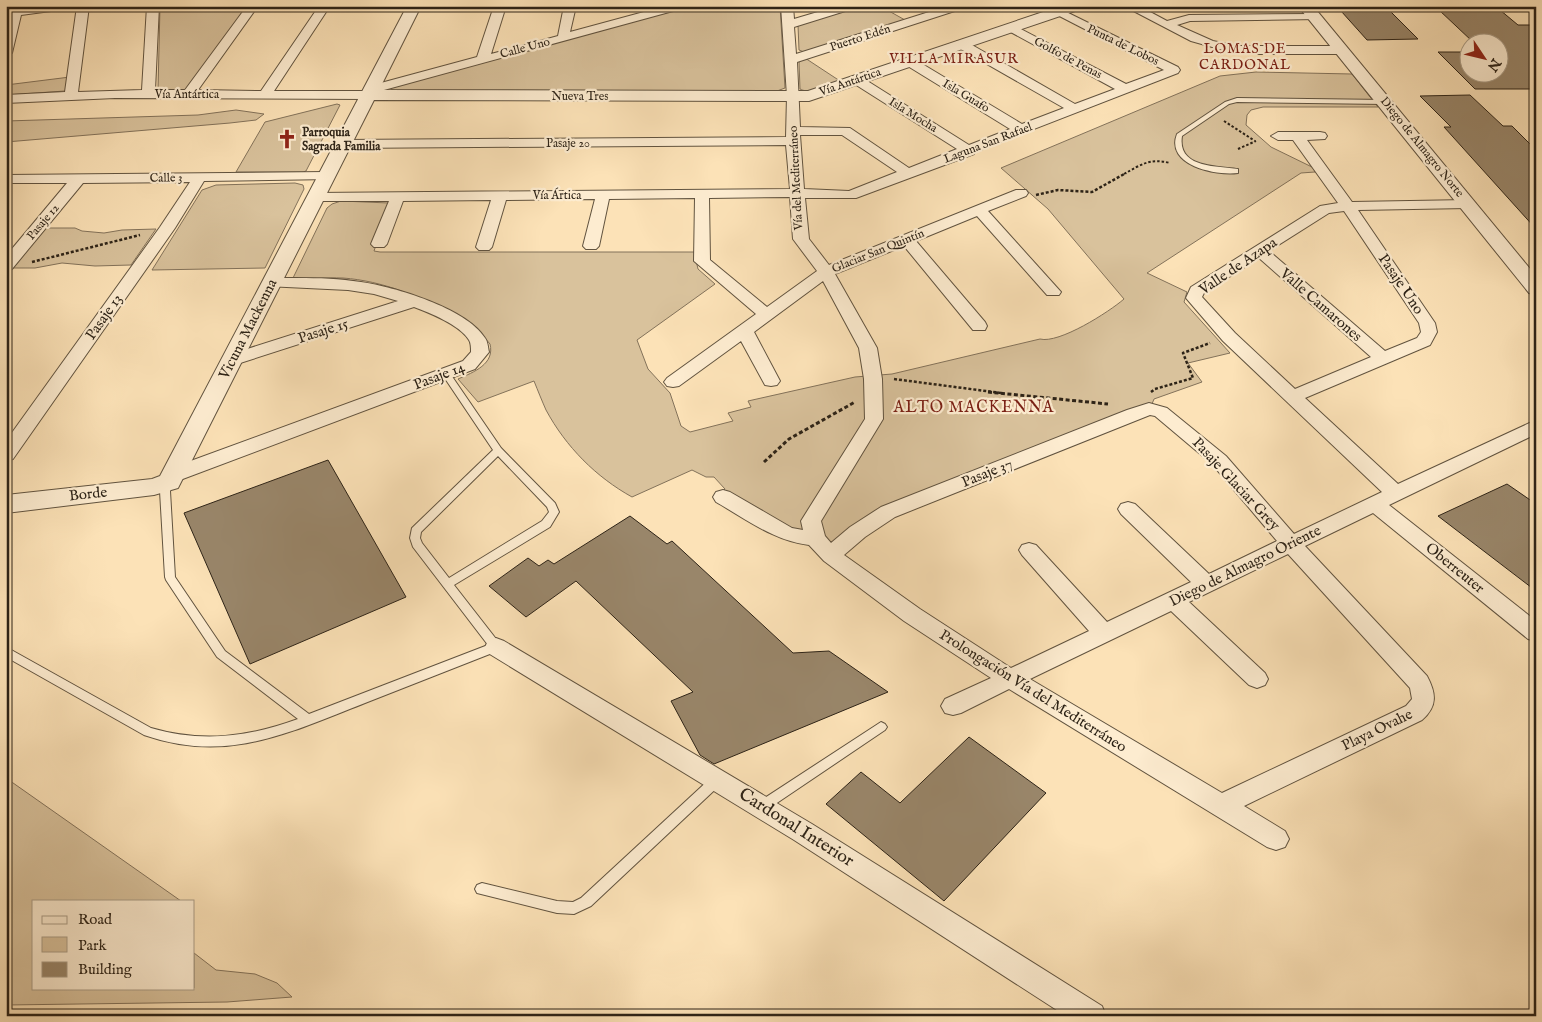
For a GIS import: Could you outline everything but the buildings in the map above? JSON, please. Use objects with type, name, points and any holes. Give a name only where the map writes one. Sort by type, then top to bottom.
[{"type":"street","points":[[6,53],[14,11],[66,6]]},
{"type":"street","points":[[71,96],[83,6]]},
{"type":"street","points":[[148,94],[153,6]]},
{"type":"street","points":[[189,94],[253,6]]},
{"type":"street","points":[[265,94],[326,6]]},
{"type":"street","name":"Vicuna Mackenna","points":[[171,478],[415,6]]},
{"type":"street","points":[[483,59],[500,6]]},
{"type":"street","points":[[563,38],[570,6]]},
{"type":"street","name":"Calle Uno","points":[[369,93],[483,59],[563,38],[640,12],[680,6]]},
{"type":"street","name":"Vía del Mediterráneo","points":[[787,6],[800,239],[826,272],[868,348],[874,395],[874,419],[813,529]]},
{"type":"street","points":[[787,25],[851,6]]},
{"type":"street","name":"Puerto Edén","points":[[790,60],[960,6]]},
{"type":"street","name":"Vía Antártica","points":[[792,96],[813,95],[1011,28],[1052,9],[1076,6]]},
{"type":"street","points":[[1129,6],[1207,42],[1230,49],[1342,50]]},
{"type":"street","name":"Punta de Lobos","points":[[1052,9],[1174,70]]},
{"type":"street","points":[[1168,24],[1189,18],[1310,12]]},
{"type":"street","name":"Diego de Almagro Norte","points":[[1310,12],[1536,289]]},
{"type":"street","name":"Golfo de Penas","points":[[1011,28],[1125,89]]},
{"type":"street","points":[[961,44],[1075,109]]},
{"type":"street","name":"Isla Guafo","points":[[910,62],[1022,130]]},
{"type":"street","name":"Laguna San Rafael","points":[[798,193],[851,195],[969,151],[1174,70]]},
{"type":"street","name":"Isla Mocha","points":[[856,80],[969,151]]},
{"type":"street","name":"Vía Antártica","points":[[6,99],[148,94],[369,93]]},
{"type":"street","name":"Nueva Tres","points":[[369,93],[792,96]]},
{"type":"street","name":"Pasaje 20","points":[[343,144],[793,136],[845,131],[907,173]]},
{"type":"street","points":[[1278,136],[1320,136]]},
{"type":"street","name":"Pasaje Uno","points":[[1292,397],[1424,341],[1429,332],[1427,323],[1348,206],[1297,136]]},
{"type":"street","name":"Calle 3","points":[[6,179],[326,176]]},
{"type":"street","name":"Pasaje 13","points":[[6,455],[168,228],[200,177]]},
{"type":"street","name":"Pasaje 12","points":[[6,266],[79,178]]},
{"type":"street","name":"Vía Ártica","points":[[316,197],[798,193]]},
{"type":"street","points":[[702,194],[702,261],[766,314]]},
{"type":"street","points":[[591,246],[603,195]]},
{"type":"street","points":[[379,244],[398,196]]},
{"type":"street","points":[[484,247],[500,196]]},
{"type":"street","name":"Glaciar San Quintín","points":[[673,382],[826,272],[1015,196]]},
{"type":"street","name":"Valle de Azapa","points":[[1396,494],[1229,337],[1194,298],[1197,290],[1324,209],[1348,206],[1468,204]]},
{"type":"street","points":[[979,210],[1054,292]]},
{"type":"street","points":[[907,240],[979,326]]},
{"type":"street","name":"Valle Camarones","points":[[1260,251],[1382,358]]},
{"type":"street","name":"Pasaje 14","points":[[171,478],[446,374],[475,361],[480,353],[475,334],[461,324],[415,301],[387,291],[347,284],[272,283]]},
{"type":"street","name":"Pasaje 15","points":[[231,360],[415,301]]},
{"type":"street","points":[[744,330],[771,381]]},
{"type":"street","name":"Pasaje Glaciar Grey","points":[[1154,409],[1161,412],[1192,436],[1219,460],[1292,544]]},
{"type":"street","name":"Pasaje 37","points":[[831,556],[846,539],[888,512],[1133,414],[1154,409]]},
{"type":"street","name":"Diego de Almagro Oriente","points":[[953,706],[1536,426]]},
{"type":"street","name":"Borde","points":[[6,504],[154,487],[171,478]]},
{"type":"street","points":[[723,497],[785,533],[794,536],[813,529]]},
{"type":"street","name":"Oberreuter","points":[[1374,504],[1536,633]]},
{"type":"street","points":[[1128,509],[1206,584]]},
{"type":"street","name":"Prolongación Vía del Mediterráneo","points":[[813,529],[831,556],[912,615],[1009,678],[1276,839]]},
{"type":"street","name":"Playa Ovahe","points":[[1220,806],[1414,713],[1422,707],[1424,691],[1419,682],[1292,544]]},
{"type":"street","points":[[1029,550],[1104,633]]},
{"type":"street","points":[[1173,600],[1256,678]]},
{"type":"street","name":"Cardonal Interior","points":[[496,647],[761,807],[1092,1016]]},
{"type":"lane","points":[[1235,171],[1216,170],[1199,165],[1180,154],[1176,144],[1180,135],[1227,103],[1237,100],[1385,102]]},
{"type":"lane","points":[[446,374],[498,450],[551,505],[554,512],[546,524],[448,584]]},
{"type":"lane","points":[[6,651],[148,732],[166,738],[202,744],[259,738],[496,647],[417,544],[415,538],[416,530],[498,450]]},
{"type":"lane","points":[[171,478],[165,491],[170,577],[221,654],[308,720]]},
{"type":"lane","points":[[761,807],[881,727]]},
{"type":"lane","points":[[482,889],[557,907],[574,908],[586,902],[717,780]]},
{"type":"path","points":[[1210,115],[1235,126],[1255,141]]},
{"type":"path","points":[[1238,149],[1255,141],[1278,136]]},
{"type":"path","points":[[1015,196],[1058,190],[1092,192],[1144,163],[1157,160],[1187,170],[1199,165]]},
{"type":"path","points":[[29,263],[168,228]]},
{"type":"path","points":[[1154,409],[1148,402],[1149,394],[1155,389],[1193,378],[1194,375],[1183,352],[1229,337]]},
{"type":"path","points":[[873,379],[897,379],[976,391],[1104,403]]},
{"type":"path","points":[[764,462],[789,439],[835,412],[874,395]]},
{"type":"green space","points":[[160,6],[250,6],[190,89],[182,92],[158,90]]},
{"type":"green space","points":[[688,6],[780,6],[785,88],[777,91],[392,90],[391,88],[397,85]]},
{"type":"green space","points":[[857,6],[880,6],[905,20],[804,52],[799,50],[798,25]]},
{"type":"green space","points":[[805,58],[840,81],[809,91],[800,89],[799,62]]},
{"type":"green space","points":[[1256,72],[1352,74],[1378,107],[1263,107],[1251,110],[1247,115],[1246,125],[1271,147],[1314,168],[1315,172],[1301,173],[1147,273],[1187,292],[1184,302],[1230,353],[1188,363],[1202,382],[1154,399],[1152,404],[993,466],[831,549],[721,492],[725,489],[714,477],[706,477],[692,470],[632,497],[606,480],[573,449],[554,424],[534,381],[478,402],[458,379],[482,366],[491,351],[490,344],[482,335],[468,325],[428,302],[372,282],[343,278],[293,278],[327,208],[341,201],[389,203],[390,205],[374,251],[380,252],[694,252],[698,269],[715,284],[637,340],[648,369],[670,393],[681,426],[690,432],[733,421],[728,413],[751,407],[748,401],[855,377],[892,374],[1040,339],[1059,337],[1096,319],[1124,299],[1048,209],[1001,168],[1220,76]]},
{"type":"green space","points":[[70,77],[67,90],[65,91],[6,95],[6,85]]},
{"type":"green space","points":[[337,104],[340,105],[306,171],[236,172],[265,122]]},
{"type":"green space","points":[[236,110],[264,114],[256,120],[230,123],[6,142],[6,121],[198,115]]},
{"type":"green space","points":[[295,183],[303,185],[304,189],[265,268],[152,270],[202,190],[216,185]]},
{"type":"green space","points":[[45,228],[75,228],[82,231],[104,233],[122,230],[156,229],[131,265],[95,266],[62,263],[35,268],[13,268]]},
{"type":"green space","points":[[6,778],[180,900],[32,900],[32,990],[195,990],[195,954],[216,970],[255,974],[277,983],[292,997],[227,1002],[6,1005]]},
{"type":"place","name":"Parroquia Sagrada Familia","points":[[287,139]]},
{"type":"district","name":"LOMAS DE CARDONAL","points":[[1245,58]]},
{"type":"district","name":"VILLA MIRASUR","points":[[954,59]]},
{"type":"district","name":"ALTO MACKENNA","points":[[974,408]]}]
